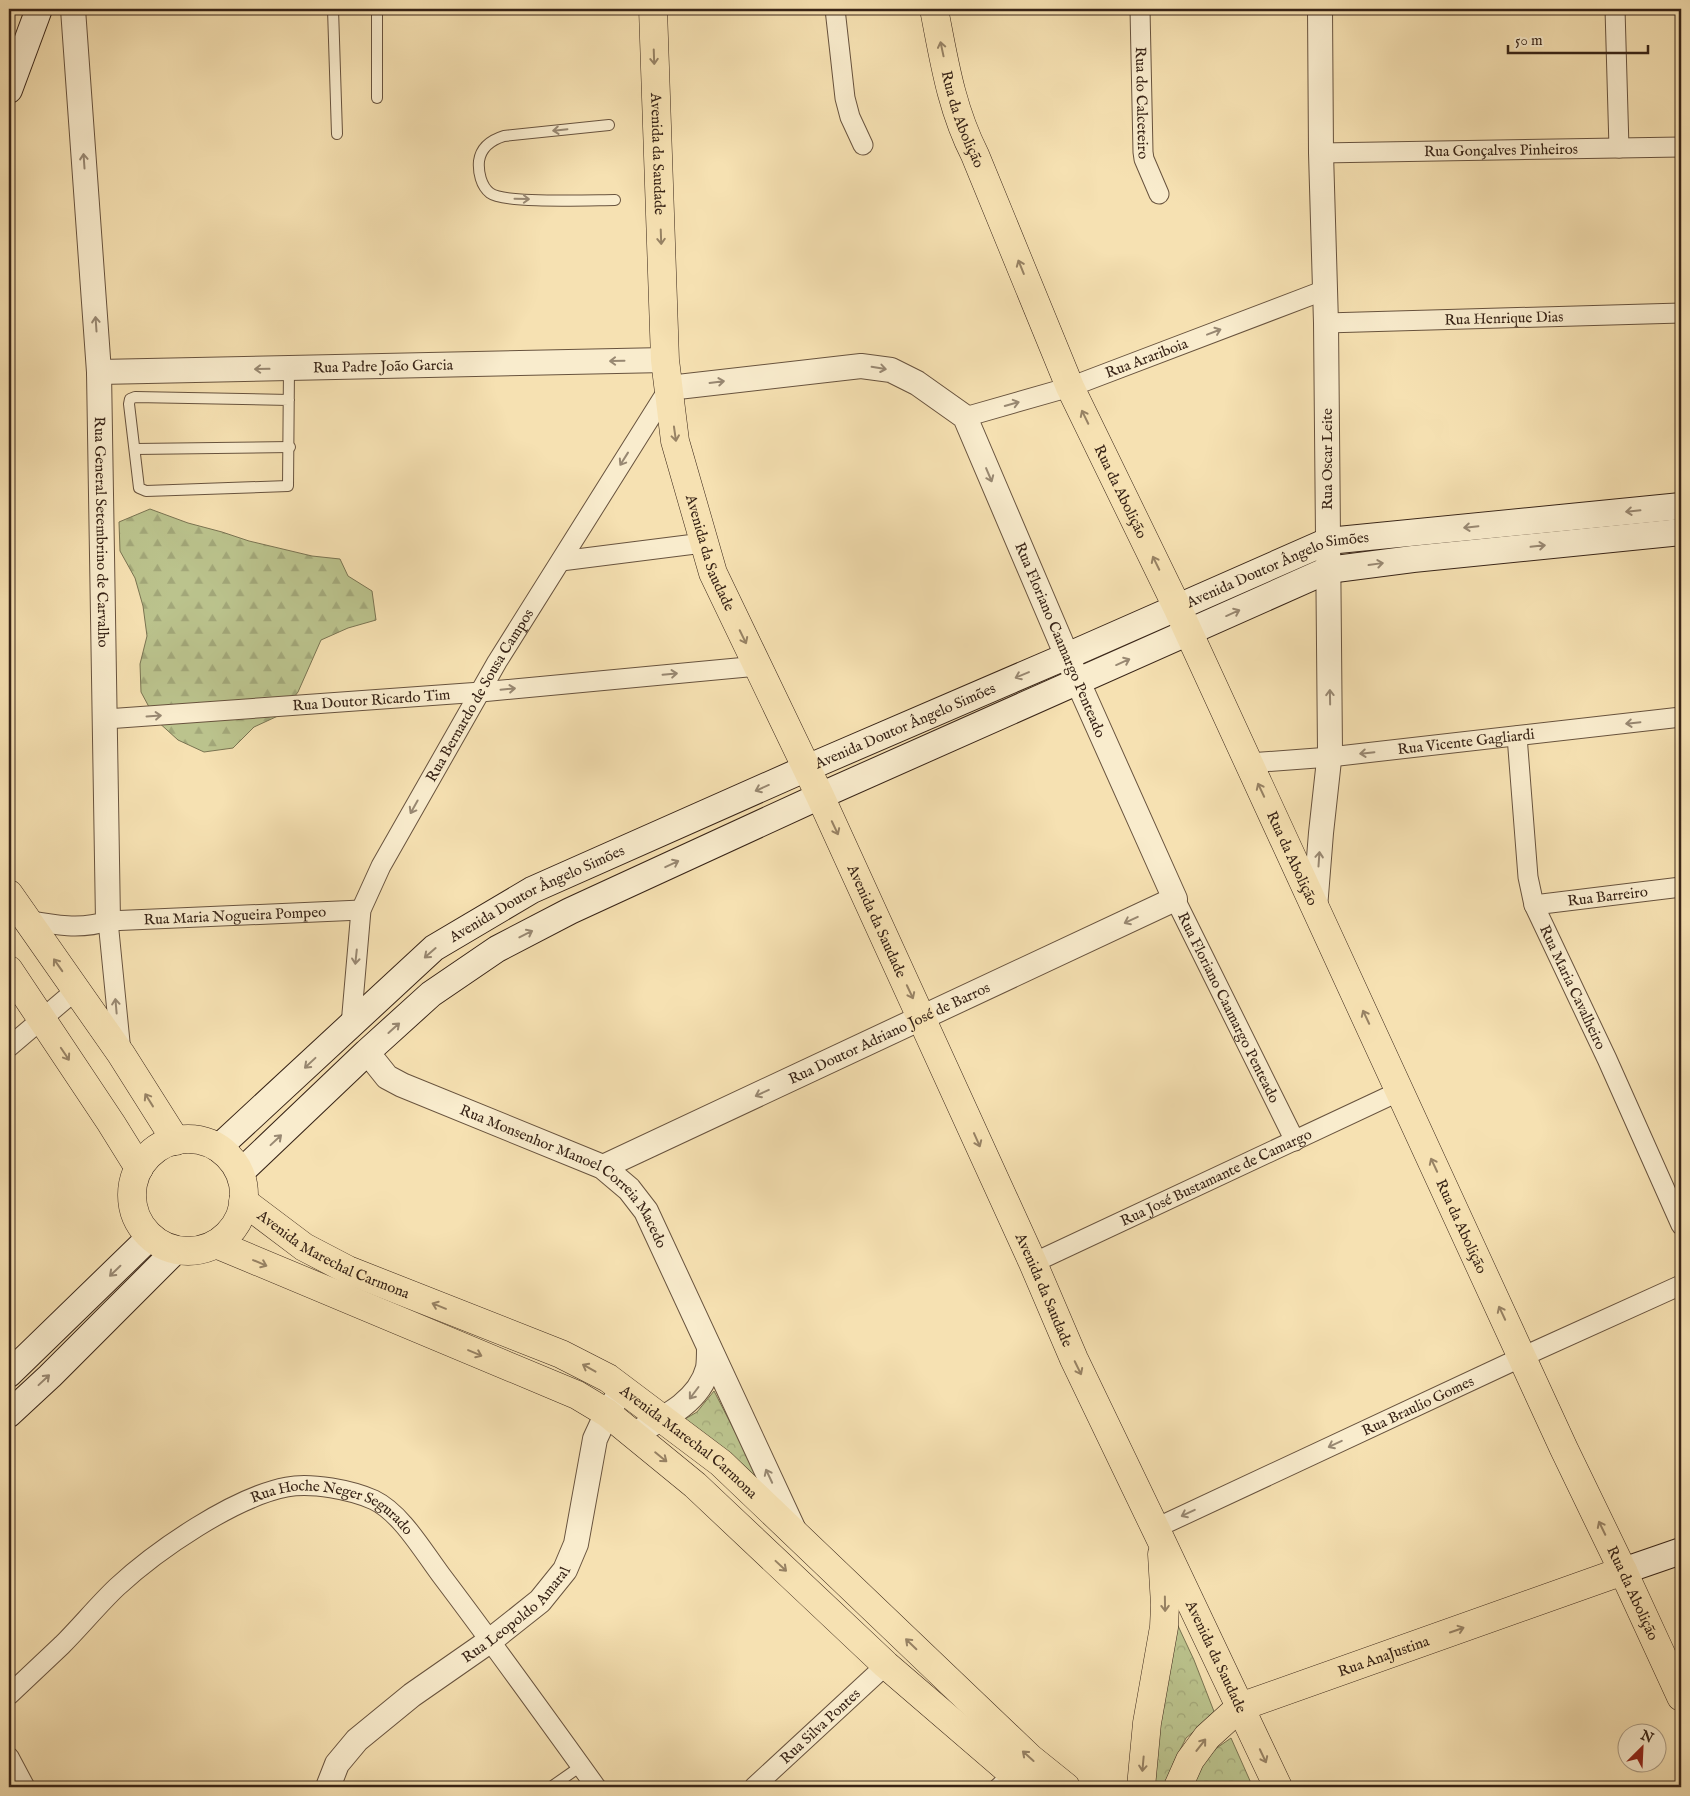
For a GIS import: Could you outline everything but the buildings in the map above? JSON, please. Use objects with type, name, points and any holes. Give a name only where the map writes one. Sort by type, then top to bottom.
[{"type":"main road","points":[[10,84],[40,9]]},
{"type":"main road","name":"Avenida da Saudade","points":[[653,9],[665,360],[675,441],[713,574],[820,796],[1033,1263],[1074,1359],[1240,1707],[1272,1785]]},
{"type":"main road","name":"Rua da Abolição","points":[[934,9],[952,98],[959,118],[1070,387],[1177,607],[1522,1357],[1681,1697]]},
{"type":"main road","name":"Avenida Doutor Ângelo Simões","points":[[218,1148],[434,948],[532,890],[807,768],[1328,541],[1681,506]]},
{"type":"main road","name":"Avenida Doutor Ângelo Simões","points":[[240,1173],[431,994],[497,949],[570,911],[820,796],[1328,570],[1414,559],[1681,532]]},
{"type":"main road","points":[[9,894],[121,1054],[176,1141]]},
{"type":"main road","points":[[9,970],[139,1168]]},
{"type":"main road","points":[[193,1140],[218,1148],[231,1160],[240,1173],[243,1201],[238,1218],[229,1233],[216,1244],[199,1250],[176,1250],[150,1237],[139,1223],[133,1207],[132,1190],[139,1168],[146,1158],[159,1147],[176,1141],[193,1140]]},
{"type":"main road","name":"Avenida Marechal Carmona","points":[[243,1201],[304,1247],[334,1263],[561,1354],[585,1365],[623,1389],[721,1463],[1030,1758],[1066,1787]]},
{"type":"main road","points":[[9,1374],[150,1237]]},
{"type":"main road","name":"Avenida Marechal Carmona","points":[[216,1244],[577,1395],[607,1413],[695,1485],[1010,1782]]},
{"type":"main road","points":[[10,1410],[176,1250]]},
{"type":"main road","points":[[1141,1787],[1147,1723],[1164,1627],[1165,1605],[1158,1533]]},
{"type":"main road","points":[[1623,1572],[1681,1551]]},
{"type":"main road","name":"Rua AnaJustina","points":[[1178,1787],[1190,1760],[1208,1737],[1240,1707],[1623,1572]]},
{"type":"street","name":"Rua General Setembrino de Carvalho","points":[[73,9],[99,372],[108,921],[121,1054]]},
{"type":"street","points":[[835,9],[845,98],[850,117],[864,145]]},
{"type":"street","name":"Rua do Calceteiro","points":[[1140,9],[1143,152],[1144,159],[1160,194]]},
{"type":"street","name":"Rua Oscar Leite","points":[[1315,908],[1330,757],[1326,324],[1321,153],[1320,9]]},
{"type":"street","points":[[1615,9],[1619,148]]},
{"type":"street","name":"Rua Gonçalves Pinheiros","points":[[1321,153],[1681,147]]},
{"type":"street","name":"Rua Arariboia","points":[[965,417],[1070,387],[1325,290]]},
{"type":"street","name":"Rua Henrique Dias","points":[[1326,324],[1681,313]]},
{"type":"street","name":"Rua Padre João Garcia","points":[[99,372],[665,360]]},
{"type":"street","points":[[669,388],[861,366],[891,370],[918,383],[965,417]]},
{"type":"street","name":"Rua Bernardo de Sousa Campos","points":[[351,1025],[361,910],[381,866],[497,662],[669,388]]},
{"type":"street","name":"Rua Floriano Caamargo Penteado","points":[[965,417],[1078,682],[1175,899],[1294,1141]]},
{"type":"street","points":[[561,561],[703,543]]},
{"type":"street","name":"Rua Doutor Ricardo Tim","points":[[106,719],[481,692],[758,666]]},
{"type":"street","name":"Rua Vicente Gagliardi","points":[[1249,763],[1330,757],[1681,717]]},
{"type":"street","name":"Rua Maria Cavalheiro","points":[[1517,736],[1528,877],[1534,906],[1607,1059],[1681,1225]]},
{"type":"street","name":"Rua Barreiro","points":[[1534,906],[1681,887]]},
{"type":"street","name":"Rua Doutor Adriano José de Barros","points":[[603,1167],[1175,899]]},
{"type":"street","name":"Rua Maria Nogueira Pompeo","points":[[27,920],[89,926],[108,921],[361,910]]},
{"type":"street","points":[[9,1047],[76,990]]},
{"type":"street","name":"Rua Monsenhor Manoel Correia Macedo","points":[[367,1052],[387,1077],[402,1085],[603,1167],[629,1189],[646,1211],[797,1536]]},
{"type":"street","name":"Rua José Bustamante de Camargo","points":[[1033,1263],[1400,1091]]},
{"type":"street","name":"Rua Braulio Gomes","points":[[1158,1533],[1522,1357],[1681,1285]]},
{"type":"street","points":[[633,1434],[662,1419],[686,1403],[694,1394],[708,1368],[709,1348]]},
{"type":"street","name":"Rua Leopoldo Amaral","points":[[328,1787],[337,1764],[357,1740],[412,1695],[491,1640],[540,1601],[565,1570],[576,1544],[595,1439],[607,1413],[623,1389]]},
{"type":"street","name":"Rua Hoche Neger Segurado","points":[[9,1695],[62,1645],[117,1587],[185,1535],[234,1506],[263,1493],[289,1487],[316,1486],[344,1491],[375,1500],[397,1517],[491,1640],[596,1787]]},
{"type":"street","name":"Rua Silva Pontes","points":[[754,1787],[886,1665]]},
{"type":"street","points":[[9,1757],[25,1787]]},
{"type":"lane","points":[[333,9],[338,134]]},
{"type":"lane","points":[[377,9],[377,98]]},
{"type":"lane","points":[[609,125],[504,136],[487,145],[481,153],[479,164],[480,176],[485,188],[491,194],[514,199],[615,200]]},
{"type":"lane","points":[[289,368],[290,447],[289,483],[287,486],[146,491],[141,490],[138,485],[130,399],[135,397],[289,400]]},
{"type":"lane","points":[[135,449],[290,447]]},
{"type":"lane","points":[[551,1787],[581,1766]]},
{"type":"green space","points":[[150,509],[188,523],[249,541],[312,556],[340,559],[348,576],[372,591],[376,620],[348,628],[321,640],[298,692],[280,715],[254,727],[233,748],[204,752],[178,740],[156,720],[141,692],[140,664],[147,636],[143,606],[135,578],[120,551],[119,522]]},
{"type":"green space","points":[[714,1391],[766,1492],[685,1419],[697,1412]]},
{"type":"green space","points":[[1172,1613],[1194,1660],[1215,1714],[1186,1738],[1173,1764],[1166,1787],[1149,1787]]},
{"type":"green space","points":[[1231,1738],[1251,1783],[1242,1787],[1187,1787],[1211,1752]]}]
